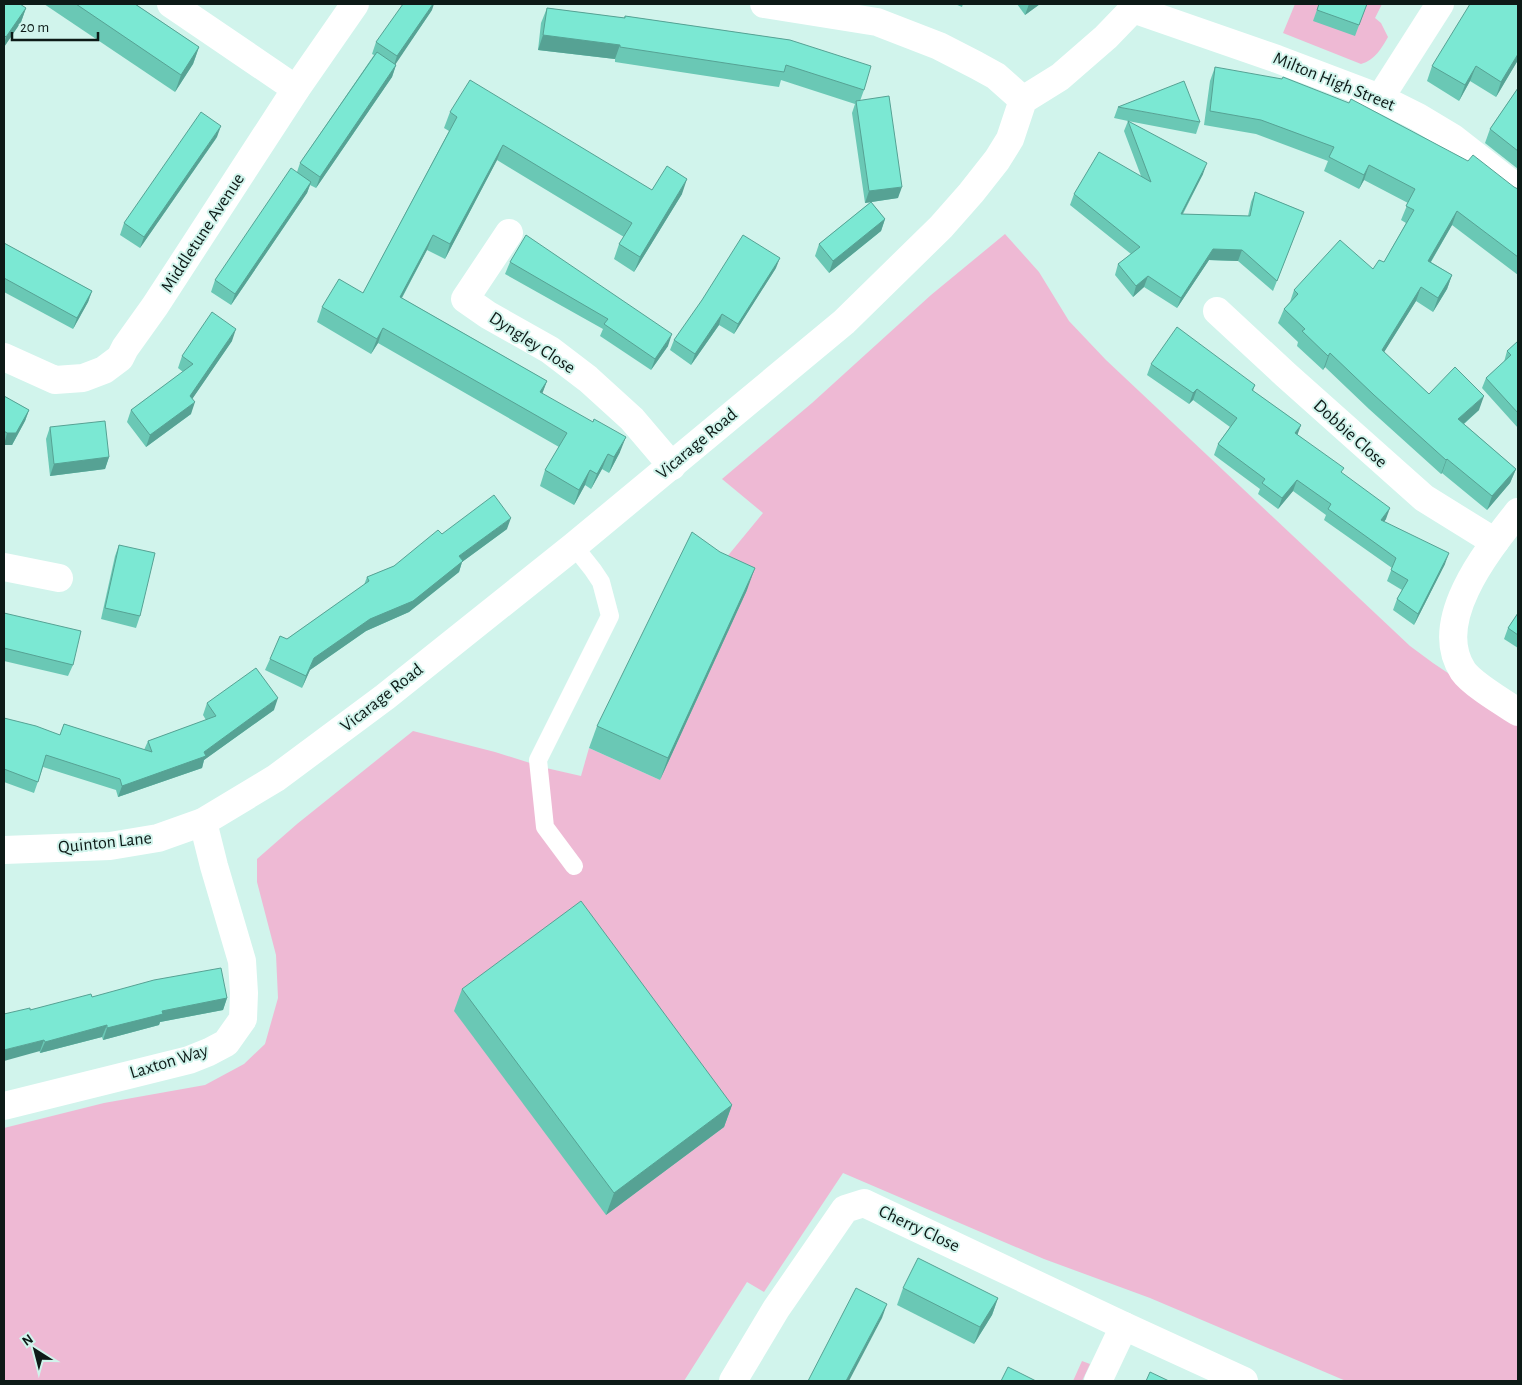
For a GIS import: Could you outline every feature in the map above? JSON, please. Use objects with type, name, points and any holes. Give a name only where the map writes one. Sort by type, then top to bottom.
[{"type":"street","points":[[171,4],[296,89]]},
{"type":"street","name":"Middletune Avenue","points":[[4,357],[55,380],[83,378],[104,370],[120,358],[296,89],[355,4]]},
{"type":"street","points":[[764,4],[877,22],[939,46],[976,65],[996,76],[1023,100],[1060,77],[1106,37],[1134,6]]},
{"type":"street","points":[[1380,98],[1440,4]]},
{"type":"street","name":"Milton High Street","points":[[1134,6],[1380,98],[1418,117],[1453,138],[1518,189]]},
{"type":"street","name":"Vicarage Road","points":[[203,822],[276,778],[385,697],[672,466],[844,322],[941,227],[971,193],[997,160],[1010,139],[1023,100]]},
{"type":"street","name":"Dyngley Close","points":[[509,233],[465,299],[488,315],[550,350],[588,379],[632,419],[672,466]]},
{"type":"street","name":"Dobbie Close","points":[[1217,311],[1293,382],[1424,498],[1495,542]]},
{"type":"street","points":[[1518,512],[1471,577],[1455,620],[1453,639],[1455,655],[1464,672],[1476,683],[1518,712]]},
{"type":"street","points":[[4,567],[59,578]]},
{"type":"street","name":"Quinton Lane","points":[[4,850],[110,846],[158,838],[203,822]]},
{"type":"street","name":"Laxton Way","points":[[4,1106],[189,1060],[226,1043],[243,1019],[242,961],[203,822]]},
{"type":"street","name":"Cherry Close","points":[[733,1381],[776,1309],[845,1209],[864,1203],[1244,1381]]},
{"type":"street","points":[[1098,1381],[1124,1326]]},
{"type":"lane","points":[[574,546],[601,582],[610,616],[538,760],[545,827],[574,866]]},
{"type":"shaded area","points":[[1295,4],[1382,4],[1375,18],[1381,23],[1388,37],[1374,57],[1361,64],[1283,33]]},
{"type":"shaded area","points":[[1005,234],[1039,272],[1069,321],[1106,360],[1410,646],[1518,720],[1518,1381],[1346,1381],[1150,1298],[1044,1259],[843,1173],[764,1292],[747,1282],[684,1381],[4,1381],[4,1128],[104,1103],[205,1085],[244,1064],[265,1044],[278,998],[276,955],[257,882],[257,859],[297,824],[413,731],[581,776],[589,748],[660,780],[712,575],[763,513],[722,479],[812,403],[931,295]]},
{"type":"shaded area","points":[[1082,1361],[1090,1364],[1082,1381],[1073,1381]]},
{"type":"building","points":[[4,4],[20,4],[26,8],[6,37],[4,35]]},
{"type":"building","points":[[76,4],[135,4],[199,47],[181,75]]},
{"type":"building","points":[[403,4],[433,4],[397,56],[376,42]]},
{"type":"building","points":[[1319,4],[1367,4],[1359,25],[1317,10]]},
{"type":"building","points":[[1470,4],[1518,4],[1518,54],[1501,82],[1476,66],[1465,85],[1432,66]]},
{"type":"building","points":[[547,8],[625,18],[625,16],[790,40],[871,66],[864,90],[786,65],[784,72],[620,47],[620,45],[543,35]]},
{"type":"building","points":[[377,52],[396,65],[320,177],[300,163]]},
{"type":"building","points":[[1215,67],[1282,79],[1283,77],[1349,103],[1351,99],[1468,161],[1473,155],[1518,189],[1518,257],[1457,211],[1428,261],[1452,275],[1438,298],[1421,287],[1382,350],[1429,394],[1455,367],[1484,396],[1458,419],[1516,469],[1492,496],[1446,460],[1330,353],[1328,356],[1302,331],[1305,329],[1284,309],[1298,294],[1294,290],[1340,240],[1373,269],[1379,260],[1384,262],[1414,210],[1406,206],[1415,189],[1369,165],[1364,175],[1329,157],[1334,147],[1261,120],[1210,111]]},
{"type":"building","points":[[470,80],[652,190],[667,166],[687,179],[640,257],[619,244],[632,223],[503,145],[450,244],[433,235],[400,297],[547,381],[540,392],[593,422],[594,419],[626,437],[614,457],[608,454],[597,474],[590,470],[579,490],[545,470],[567,433],[383,328],[377,339],[322,307],[339,279],[363,293],[457,117],[450,112]]},
{"type":"building","points":[[1184,81],[1200,122],[1118,107]]},
{"type":"building","points":[[1518,88],[1518,151],[1490,129]]},
{"type":"building","points":[[889,96],[902,187],[869,191],[856,101]]},
{"type":"building","points":[[201,112],[221,126],[144,237],[124,223]]},
{"type":"building","points":[[1128,121],[1207,163],[1181,214],[1250,216],[1255,192],[1304,212],[1277,281],[1242,250],[1213,249],[1181,298],[1148,276],[1136,286],[1118,264],[1140,247],[1074,194],[1099,152],[1151,182]]},
{"type":"building","points":[[291,168],[311,182],[235,294],[215,280]]},
{"type":"building","points":[[871,202],[885,219],[833,261],[819,244]]},
{"type":"building","points":[[526,235],[672,334],[655,359],[604,324],[608,319],[510,262]]},
{"type":"building","points":[[743,235],[780,258],[738,324],[722,314],[695,354],[674,340]]},
{"type":"building","points":[[4,243],[92,291],[77,318],[4,278]]},
{"type":"building","points":[[212,312],[236,329],[190,396],[195,402],[150,435],[131,410],[193,364],[182,356]]},
{"type":"building","points":[[1177,327],[1255,385],[1252,390],[1301,425],[1295,433],[1344,468],[1341,472],[1390,508],[1381,520],[1449,553],[1418,614],[1397,599],[1408,580],[1391,570],[1396,558],[1328,509],[1331,504],[1297,480],[1282,498],[1262,483],[1265,479],[1218,444],[1237,418],[1197,389],[1193,393],[1151,364]]},
{"type":"building","points":[[1518,341],[1518,413],[1486,378],[1511,355],[1507,351]]},
{"type":"building","points":[[4,396],[29,410],[16,433],[4,431]]},
{"type":"building","points":[[105,421],[109,457],[54,464],[50,427]]},
{"type":"building","points":[[494,495],[511,518],[459,556],[463,561],[413,601],[370,619],[314,658],[306,676],[270,659],[280,636],[287,639],[369,581],[367,577],[394,566],[438,530],[442,534]]},
{"type":"building","points":[[692,532],[720,552],[755,568],[668,758],[597,726]]},
{"type":"building","points":[[119,545],[155,553],[140,616],[105,608]]},
{"type":"building","points":[[4,613],[81,631],[73,665],[4,648]]},
{"type":"building","points":[[1518,613],[1518,635],[1508,628]]},
{"type":"building","points":[[256,668],[278,698],[204,752],[206,756],[122,786],[120,779],[46,755],[38,782],[4,769],[4,718],[36,726],[60,735],[64,724],[152,752],[148,741],[216,716],[207,703]]},
{"type":"building","points":[[581,901],[732,1105],[614,1193],[462,989]]},
{"type":"building","points":[[221,968],[227,998],[162,1011],[163,1014],[107,1028],[107,1025],[45,1042],[44,1040],[4,1050],[4,1014],[30,1008],[30,1010],[91,994],[92,997],[154,980]]},
{"type":"building","points":[[918,1258],[998,1298],[980,1327],[903,1288]]},
{"type":"building","points":[[856,1288],[887,1304],[846,1381],[808,1381]]},
{"type":"building","points":[[1008,1367],[1036,1381],[1001,1381]]},
{"type":"building","points":[[1150,1372],[1169,1381],[1146,1381]]}]
